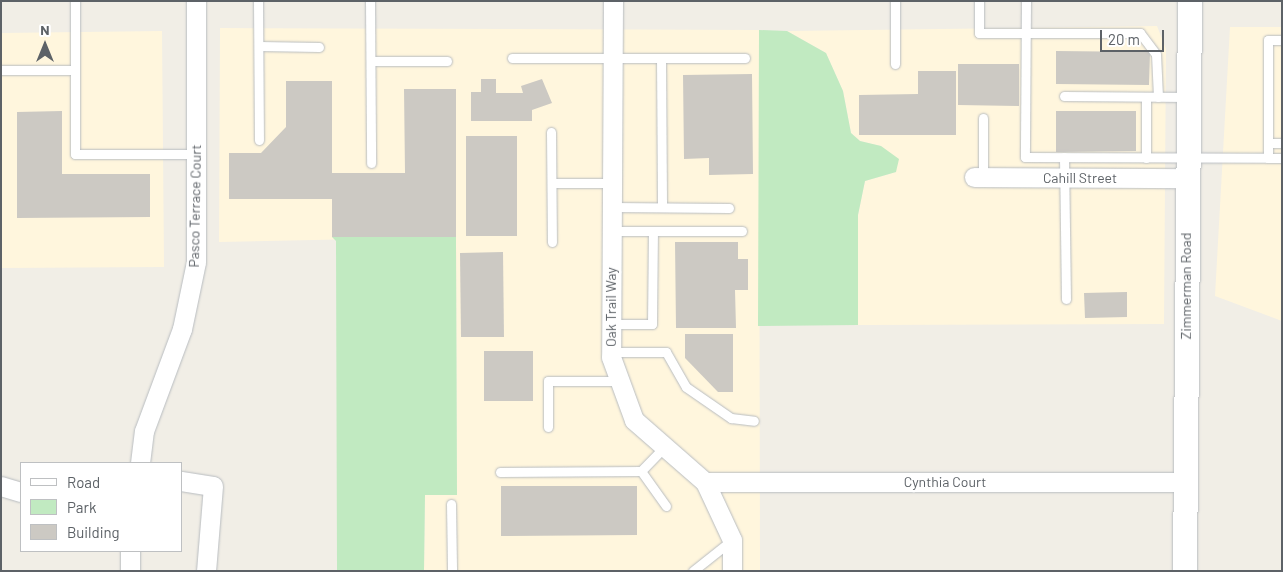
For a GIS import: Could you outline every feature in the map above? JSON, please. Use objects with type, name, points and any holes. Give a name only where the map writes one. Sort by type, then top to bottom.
[{"type":"street","name":"Pasco Terrace Court","points":[[140,462],[144,431],[182,329],[196,262],[196,1]]},
{"type":"street","name":"Oak Trail Way","points":[[613,1],[611,352],[617,381],[634,420],[705,482],[732,540],[732,571]]},
{"type":"street","name":"Zimmerman Road","points":[[1185,571],[1184,482],[1190,1]]},
{"type":"street","name":"Cahill Street","points":[[978,177],[1064,178],[1187,168]]},
{"type":"street","points":[[182,481],[213,486],[206,571]]},
{"type":"street","name":"Cynthia Court","points":[[705,482],[1184,482]]},
{"type":"street","points":[[1,486],[20,492]]},
{"type":"street","points":[[130,552],[130,571]]},
{"type":"lane","points":[[75,1],[75,154],[196,154]]},
{"type":"lane","points":[[258,1],[259,140]]},
{"type":"lane","points":[[370,1],[371,163]]},
{"type":"lane","points":[[895,1],[895,64]]},
{"type":"lane","points":[[979,1],[979,34],[1140,34],[1156,54],[1158,97]]},
{"type":"lane","points":[[1026,1],[1025,157],[1146,158],[1187,168],[1282,158]]},
{"type":"lane","points":[[1268,158],[1268,40],[1282,40]]},
{"type":"lane","points":[[259,46],[319,47]]},
{"type":"lane","points":[[512,58],[745,58]]},
{"type":"lane","points":[[661,58],[662,207]]},
{"type":"lane","points":[[371,61],[447,61]]},
{"type":"lane","points":[[1,70],[75,70]]},
{"type":"lane","points":[[1064,96],[1188,97]]},
{"type":"lane","points":[[1146,97],[1146,158]]},
{"type":"lane","points":[[978,177],[983,118]]},
{"type":"lane","points":[[551,132],[552,242]]},
{"type":"lane","points":[[1268,143],[1282,143]]},
{"type":"lane","points":[[1064,158],[1066,299]]},
{"type":"lane","points":[[552,183],[612,183]]},
{"type":"lane","points":[[612,207],[729,208]]},
{"type":"lane","points":[[612,231],[742,231]]},
{"type":"lane","points":[[611,324],[652,324],[653,231]]},
{"type":"lane","points":[[611,352],[666,352],[686,387],[731,418],[754,422]]},
{"type":"lane","points":[[548,427],[548,381],[617,381]]},
{"type":"lane","points":[[500,472],[641,471],[664,447]]},
{"type":"lane","points":[[641,471],[666,506]]},
{"type":"lane","points":[[451,504],[452,571]]},
{"type":"lane","points":[[693,571],[732,540]]},
{"type":"shaded area","points":[[1157,26],[1166,49],[1164,324],[858,325],[858,215],[865,181],[896,172],[881,146],[860,141],[851,133],[843,91],[826,53],[787,31]]},
{"type":"shaded area","points":[[1230,27],[1282,27],[1282,321],[1215,296]]},
{"type":"shaded area","points":[[220,28],[759,30],[760,571],[424,571],[425,495],[457,495],[456,237],[219,242]]},
{"type":"shaded area","points":[[162,31],[164,267],[1,268],[1,33]]},
{"type":"green space","points":[[759,30],[787,31],[826,53],[843,91],[851,133],[860,141],[881,146],[899,159],[896,172],[865,181],[858,215],[858,325],[758,326]]},
{"type":"green space","points":[[332,237],[456,237],[457,495],[425,495],[424,571],[337,571],[336,241]]},
{"type":"building","points":[[1056,51],[1150,52],[1149,85],[1056,84]]},
{"type":"building","points":[[958,64],[1019,64],[1019,106],[958,105]]},
{"type":"building","points":[[918,71],[956,71],[956,135],[859,135],[859,95],[918,94]]},
{"type":"building","points":[[752,74],[753,174],[709,175],[709,158],[684,159],[683,75]]},
{"type":"building","points":[[481,79],[496,79],[496,93],[523,93],[521,86],[542,79],[552,103],[532,110],[532,121],[471,121],[471,92],[481,92]]},
{"type":"building","points":[[286,81],[332,81],[332,173],[405,173],[404,89],[456,89],[456,237],[332,237],[332,199],[229,199],[229,153],[261,153],[286,127]]},
{"type":"building","points":[[62,111],[62,174],[150,174],[150,217],[17,218],[17,112]]},
{"type":"building","points":[[1056,111],[1136,111],[1136,151],[1056,152]]},
{"type":"building","points":[[466,136],[517,136],[517,236],[466,236]]},
{"type":"building","points":[[675,242],[738,242],[738,259],[748,259],[748,290],[735,290],[736,328],[676,328]]},
{"type":"building","points":[[503,252],[504,337],[461,337],[460,253]]},
{"type":"building","points":[[1127,292],[1127,317],[1085,318],[1084,293]]},
{"type":"building","points":[[685,334],[733,334],[733,392],[718,392],[685,358]]},
{"type":"building","points":[[484,351],[533,351],[533,401],[484,401]]},
{"type":"building","points":[[501,486],[637,486],[637,535],[501,536]]}]
